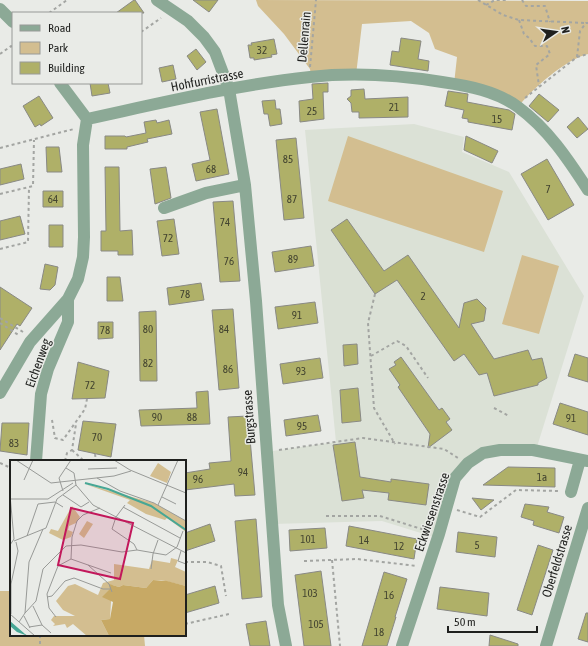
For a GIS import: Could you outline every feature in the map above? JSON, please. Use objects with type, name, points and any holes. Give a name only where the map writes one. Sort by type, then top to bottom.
[{"type":"street","name":"Burgstrasse","points":[[157,0],[188,21],[204,37],[215,52],[229,89],[245,186],[256,300],[278,605],[286,646]]},
{"type":"street","points":[[0,9],[12,21]]},
{"type":"street","name":"Hohfurristrasse","points":[[87,119],[229,89],[311,76],[374,75],[428,80],[482,89],[500,96],[518,107],[561,149],[588,190]]},
{"type":"street","points":[[0,393],[27,338],[68,299],[78,279],[83,257],[83,145],[87,119],[61,84]]},
{"type":"street","points":[[164,208],[206,192],[245,186]]},
{"type":"street","name":"Eichenweg","points":[[36,460],[41,394],[48,369],[68,322],[68,299]]},
{"type":"street","name":"Eckwiesenstrasse","points":[[402,646],[439,534],[455,478],[468,463],[482,453],[500,450],[533,450],[584,460]]},
{"type":"street","points":[[571,492],[584,460]]},
{"type":"street","name":"Oberfeldstrasse","points":[[546,646],[588,508]]},
{"type":"path","points":[[50,12],[67,0]]},
{"type":"path","name":"Dellenrain","points":[[311,76],[312,37],[316,0]]},
{"type":"path","points":[[478,0],[503,15],[519,20],[550,23],[587,23]]},
{"type":"path","points":[[486,5],[495,0],[506,0]]},
{"type":"path","points":[[522,0],[526,6],[545,6],[550,23]]},
{"type":"path","points":[[142,31],[160,18]]},
{"type":"path","points":[[519,20],[524,34],[530,38],[534,46],[547,46],[550,54],[536,65],[539,86]]},
{"type":"path","points":[[577,57],[580,31],[587,23]]},
{"type":"path","points":[[0,54],[11,46],[12,47]]},
{"type":"path","points":[[518,107],[539,86],[577,57],[588,54]]},
{"type":"path","points":[[0,148],[73,129]]},
{"type":"path","points":[[0,194],[33,186],[34,140]]},
{"type":"path","points":[[0,249],[28,242],[29,187]]},
{"type":"path","points":[[375,294],[368,323],[374,408],[395,444]]},
{"type":"path","points":[[0,318],[27,338]]},
{"type":"path","points":[[0,323],[27,338]]},
{"type":"path","points":[[371,356],[397,341],[406,346],[428,378]]},
{"type":"path","points":[[51,415],[55,438],[63,440],[85,409],[87,398]]},
{"type":"path","points":[[494,408],[508,416]]},
{"type":"path","points":[[65,460],[67,453],[72,450],[77,422]]},
{"type":"path","points":[[266,452],[363,438],[395,444],[444,449],[468,463]]},
{"type":"path","points":[[72,450],[83,460]]},
{"type":"path","points":[[95,454],[96,460]]},
{"type":"path","points":[[0,463],[10,468]]},
{"type":"path","points":[[446,507],[480,517],[516,490],[571,492]]},
{"type":"path","points":[[326,516],[380,516],[439,534]]},
{"type":"path","points":[[332,559],[340,646]]},
{"type":"path","points":[[304,560],[357,559],[428,568]]},
{"type":"path","points":[[186,562],[207,562],[221,566],[226,596]]},
{"type":"path","points":[[186,624],[229,614]]},
{"type":"shaded area","points":[[414,124],[464,137],[462,152],[509,172],[584,296],[536,450],[483,453],[455,478],[437,538],[382,521],[272,524],[266,452],[336,442],[305,130]]},
{"type":"green space","points":[[256,0],[588,1],[588,54],[579,57],[560,68],[540,84],[518,107],[454,84],[457,57],[435,49],[429,33],[411,21],[362,24],[356,75],[311,76],[310,69],[284,34],[258,6]]},
{"type":"green space","points":[[348,136],[503,191],[484,252],[328,201]]},
{"type":"green space","points":[[522,255],[559,266],[539,334],[502,324]]},
{"type":"green space","points":[[0,591],[10,591],[10,636],[144,636],[145,646],[0,646]]},
{"type":"building","points":[[134,0],[144,13],[117,12]]},
{"type":"building","points":[[193,0],[218,0],[209,12]]},
{"type":"building","points":[[401,38],[421,41],[418,59],[429,61],[428,71],[390,65],[392,51],[399,52]]},
{"type":"building","points":[[274,39],[277,54],[271,55],[272,57],[254,60],[254,58],[250,58],[248,45],[252,45],[251,43]]},
{"type":"building","points":[[196,49],[206,62],[197,70],[187,56]]},
{"type":"building","points":[[173,65],[176,79],[162,82],[159,68]]},
{"type":"building","points":[[328,83],[328,92],[323,92],[324,119],[300,122],[299,101],[313,99],[312,84]]},
{"type":"building","points":[[90,84],[108,84],[110,93],[92,96]]},
{"type":"building","points":[[364,89],[365,99],[408,97],[408,117],[359,118],[359,112],[352,112],[351,103],[347,99],[351,96],[351,90]]},
{"type":"building","points":[[448,91],[468,94],[467,102],[509,110],[515,114],[512,130],[468,122],[468,119],[462,118],[464,110],[445,106]]},
{"type":"building","points":[[539,94],[559,110],[548,122],[529,106]]},
{"type":"building","points":[[39,96],[53,118],[41,126],[40,124],[35,127],[23,106]]},
{"type":"building","points":[[275,100],[276,109],[280,109],[282,124],[270,126],[268,114],[264,114],[262,101]]},
{"type":"building","points":[[217,109],[229,174],[196,181],[192,164],[210,160],[200,112]]},
{"type":"building","points":[[578,117],[588,129],[577,138],[567,127]]},
{"type":"building","points":[[156,120],[157,123],[169,120],[172,134],[147,139],[148,142],[127,147],[127,149],[105,149],[105,136],[126,137],[146,133],[144,122]]},
{"type":"building","points":[[466,136],[498,151],[492,163],[464,150]]},
{"type":"building","points":[[296,138],[304,218],[284,220],[276,140]]},
{"type":"building","points":[[46,147],[59,147],[62,172],[47,172]]},
{"type":"building","points":[[547,159],[574,205],[548,220],[521,174]]},
{"type":"building","points":[[21,164],[24,179],[0,185],[0,169]]},
{"type":"building","points":[[105,167],[119,167],[120,231],[132,230],[133,255],[118,255],[118,251],[101,251],[101,231],[106,231]]},
{"type":"building","points":[[166,167],[171,198],[155,204],[150,169]]},
{"type":"building","points":[[43,191],[63,191],[63,207],[43,207]]},
{"type":"building","points":[[233,201],[240,281],[220,282],[213,202]]},
{"type":"building","points":[[20,216],[25,234],[0,240],[0,221]]},
{"type":"building","points":[[174,219],[179,254],[162,256],[157,221]]},
{"type":"building","points":[[347,219],[384,271],[408,255],[459,328],[464,303],[477,299],[486,308],[484,321],[471,324],[494,359],[528,350],[532,360],[542,358],[547,378],[538,383],[538,385],[494,396],[487,373],[479,375],[464,354],[454,361],[397,280],[375,294],[331,230]]},
{"type":"building","points":[[49,225],[63,225],[63,247],[49,247]]},
{"type":"building","points":[[311,246],[314,266],[275,272],[272,252]]},
{"type":"building","points":[[45,264],[58,267],[55,285],[50,290],[40,289]]},
{"type":"building","points":[[107,277],[120,277],[123,301],[107,301]]},
{"type":"building","points":[[201,283],[204,300],[169,305],[167,288]]},
{"type":"building","points":[[0,287],[32,308],[20,326],[17,324],[0,350]]},
{"type":"building","points":[[315,302],[318,323],[278,329],[275,307]]},
{"type":"building","points":[[233,309],[239,388],[219,390],[212,310]]},
{"type":"building","points":[[156,311],[157,381],[140,381],[139,312]]},
{"type":"building","points":[[98,322],[113,322],[113,338],[98,339]]},
{"type":"building","points":[[357,344],[358,364],[344,366],[343,345]]},
{"type":"building","points":[[575,354],[588,358],[588,382],[568,376]]},
{"type":"building","points":[[401,357],[439,410],[442,408],[450,419],[446,422],[452,430],[428,448],[430,434],[398,387],[400,385],[389,369],[396,365],[394,362]]},
{"type":"building","points":[[320,358],[323,378],[283,384],[280,364]]},
{"type":"building","points":[[78,362],[109,371],[105,398],[72,399]]},
{"type":"building","points":[[358,388],[361,421],[342,423],[340,390]]},
{"type":"building","points":[[208,391],[210,424],[141,426],[139,410],[197,408],[196,392]]},
{"type":"building","points":[[560,403],[588,412],[588,435],[553,424]]},
{"type":"building","points":[[318,415],[321,431],[286,436],[284,420]]},
{"type":"building","points":[[248,416],[255,495],[235,496],[234,484],[186,490],[186,473],[210,469],[209,463],[231,461],[228,417]]},
{"type":"building","points":[[83,421],[116,424],[111,457],[78,450]]},
{"type":"building","points":[[2,423],[29,423],[27,455],[0,451]]},
{"type":"building","points":[[355,442],[360,477],[391,482],[391,479],[429,484],[426,505],[388,500],[389,493],[362,490],[364,498],[342,501],[333,445]]},
{"type":"building","points":[[508,467],[555,468],[555,487],[483,485]]},
{"type":"building","points":[[472,498],[494,500],[481,510]]},
{"type":"building","points":[[525,504],[549,507],[547,512],[564,517],[559,533],[533,525],[534,521],[521,517]]},
{"type":"building","points":[[256,519],[262,597],[242,599],[235,521]]},
{"type":"building","points":[[210,524],[215,541],[186,551],[186,533]]},
{"type":"building","points":[[349,526],[417,539],[414,559],[346,546]]},
{"type":"building","points":[[325,528],[327,548],[290,551],[289,530]]},
{"type":"building","points":[[458,532],[497,537],[495,557],[456,552]]},
{"type":"building","points":[[538,545],[553,550],[532,615],[517,610]]},
{"type":"building","points":[[321,571],[331,646],[304,646],[295,575]]},
{"type":"building","points":[[384,572],[407,579],[396,617],[387,646],[362,646]]},
{"type":"building","points":[[215,586],[219,603],[186,613],[186,595]]},
{"type":"building","points":[[440,587],[489,593],[487,616],[437,609]]},
{"type":"building","points":[[586,613],[588,613],[588,642],[578,639]]},
{"type":"building","points":[[266,621],[270,646],[250,646],[246,624]]},
{"type":"building","points":[[490,635],[518,644],[518,646],[489,646]]}]
